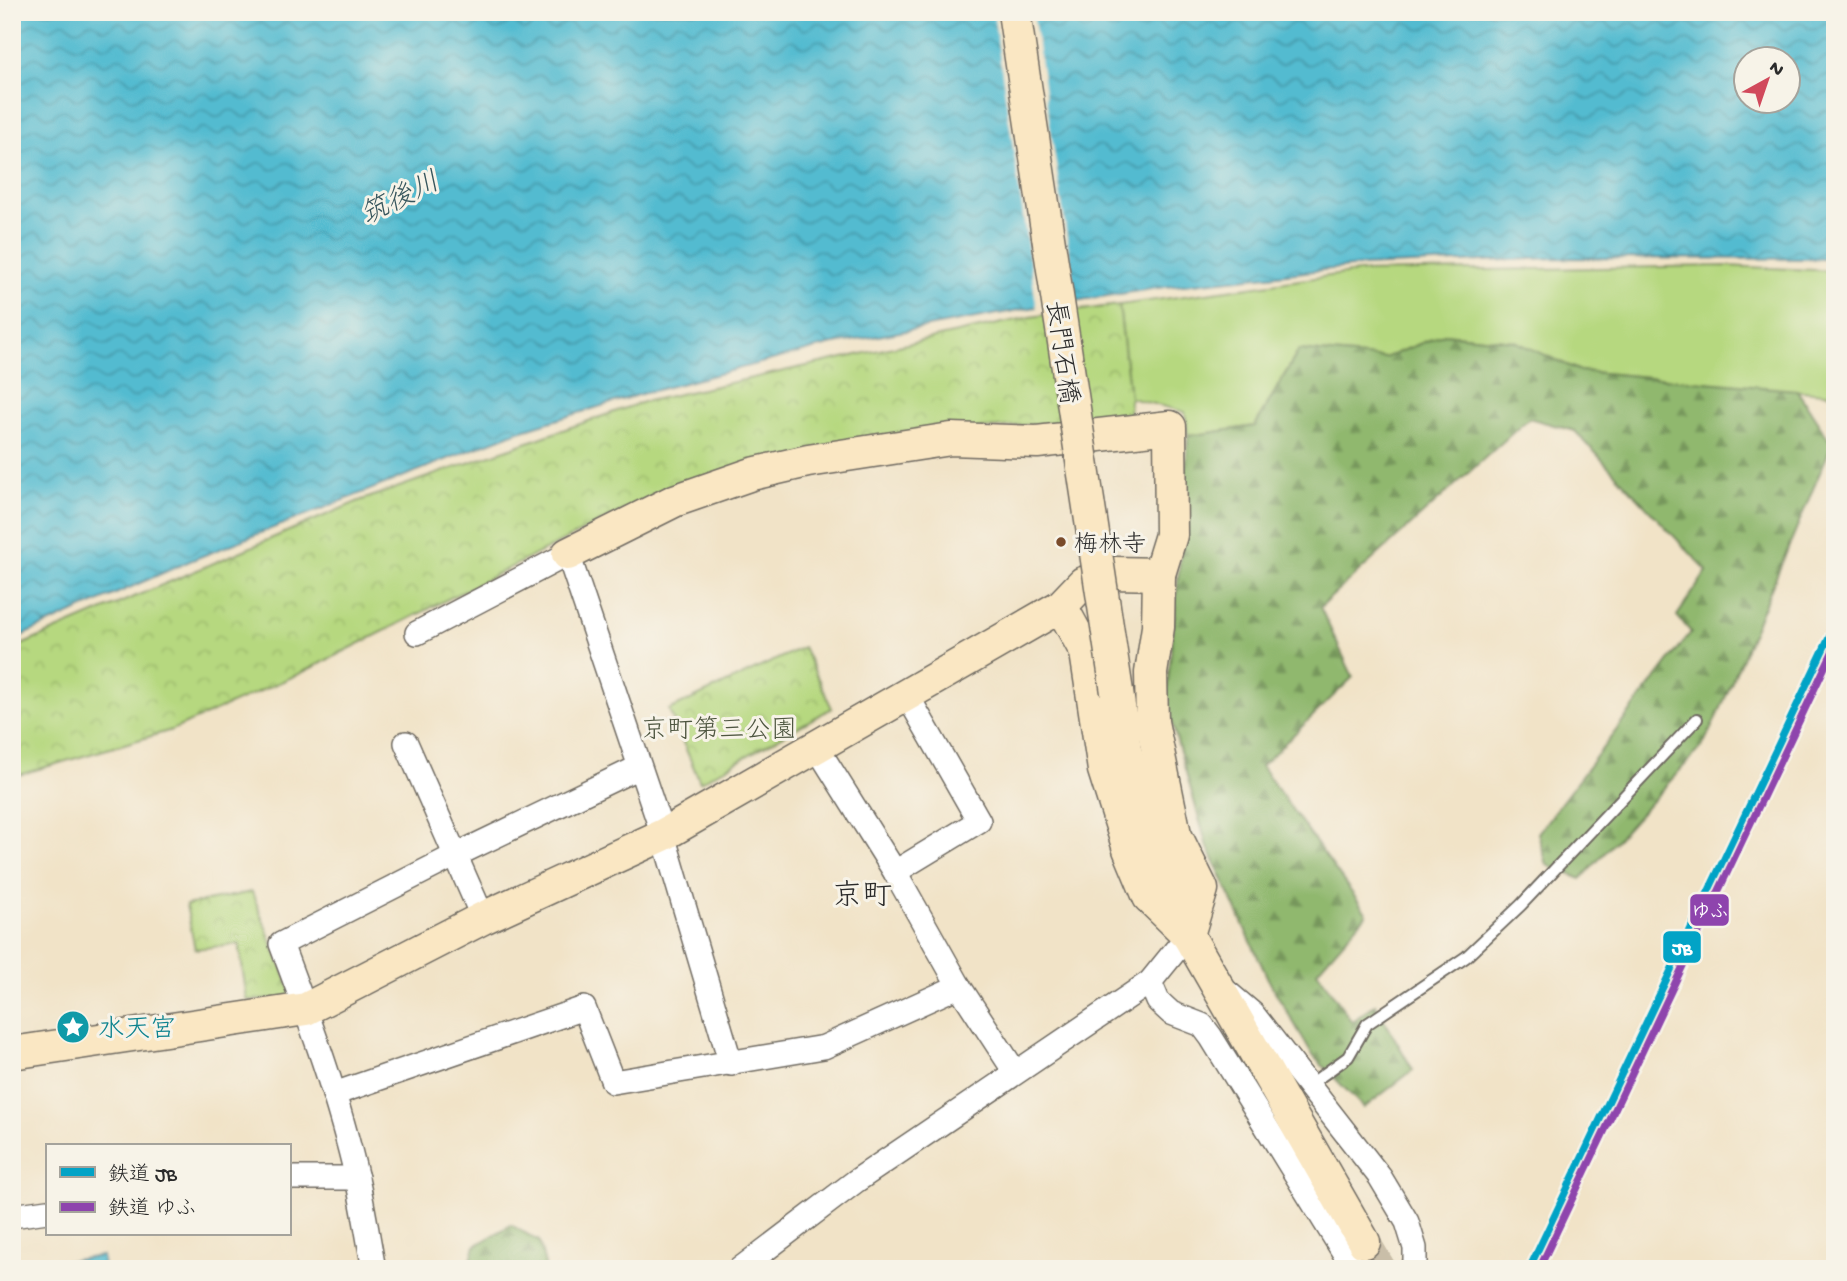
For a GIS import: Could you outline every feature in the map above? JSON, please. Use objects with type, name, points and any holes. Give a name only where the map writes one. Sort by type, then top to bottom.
[{"type":"street","name":"長門石橋","points":[[1014,12],[1125,750],[1163,872],[1188,935]]},
{"type":"street","points":[[417,633],[674,500],[752,474],[808,461],[951,439],[1037,442],[1170,427],[1171,534],[1159,574],[1158,626],[1152,673],[1152,722],[1175,834],[1202,889],[1188,935],[1150,982],[856,1181],[740,1269]]},
{"type":"street","points":[[568,554],[663,835],[732,1064]]},
{"type":"street","points":[[12,1053],[306,1009],[483,918],[663,835],[1061,606],[1083,583],[1115,573],[1159,574]]},
{"type":"street","points":[[1061,606],[1086,652],[1104,770],[1129,849],[1149,897],[1188,935],[1351,1257]]},
{"type":"street","points":[[895,872],[979,821],[907,695]]},
{"type":"street","points":[[406,743],[483,918]]},
{"type":"street","points":[[816,746],[895,872],[959,986],[1015,1072]]},
{"type":"street","points":[[374,1269],[357,1178],[334,1094],[281,944],[456,855],[639,767]]},
{"type":"street","points":[[1213,981],[1254,1014],[1380,1177],[1407,1222],[1415,1248],[1413,1266]]},
{"type":"street","points":[[1150,982],[1158,1001],[1171,1013],[1202,1025],[1212,1037],[1351,1257]]},
{"type":"street","points":[[334,1094],[584,1008],[612,1082],[824,1047],[959,986]]},
{"type":"street","points":[[290,1178],[357,1178]]},
{"type":"street","points":[[12,1216],[46,1211]]},
{"type":"lane","points":[[1309,1085],[1348,1057],[1367,1024],[1466,957],[1521,905],[1697,719]]},
{"type":"green space","points":[[1725,266],[1835,271],[1835,394],[1580,371],[1514,341],[1444,334],[1385,358],[1299,350],[1255,426],[1188,436],[1185,412],[1130,398],[1119,305],[1358,272]]},
{"type":"green space","points":[[1119,305],[1130,398],[1129,417],[950,431],[676,484],[301,673],[172,730],[12,777],[12,649],[359,501],[643,402],[1030,317]]},
{"type":"green space","points":[[1444,334],[1514,341],[1580,371],[1797,390],[1832,444],[1703,745],[1581,879],[1547,865],[1538,833],[1691,632],[1677,616],[1707,571],[1575,431],[1529,418],[1320,607],[1353,677],[1261,766],[1367,914],[1317,971],[1352,1022],[1375,1004],[1413,1070],[1364,1108],[1314,1057],[1269,981],[1206,843],[1166,702],[1181,549],[1188,436],[1255,426],[1299,350],[1385,358]]},
{"type":"green space","name":"京町第三公園","points":[[803,647],[832,708],[700,782],[669,710]]},
{"type":"green space","points":[[252,892],[294,999],[247,1000],[239,944],[195,949],[186,905]]},
{"type":"green space","points":[[511,1225],[539,1241],[546,1269],[468,1269],[475,1246]]},
{"type":"water","name":"筑後川","points":[[12,12],[1835,12],[1835,259],[1557,258],[1360,266],[1164,287],[1030,308],[829,345],[641,394],[516,432],[192,560],[12,640]]},
{"type":"water","points":[[102,1256],[103,1269],[28,1269],[28,1267]]},
{"type":"pier","points":[[993,12],[1033,12],[1077,304],[1037,310]]},
{"type":"tunnel","points":[[1364,1242],[1380,1269]]},
{"type":"rail line","name":"JB","points":[[1529,1269],[1835,625]]},
{"type":"rail line","name":"ゆふ","points":[[1539,1269],[1835,646]]},
{"type":"place","name":"梅林寺","points":[[1061,542]]},
{"type":"place","name":"水天宮","points":[[73,1027]]},
{"type":"district","name":"京町","points":[[862,894]]}]
